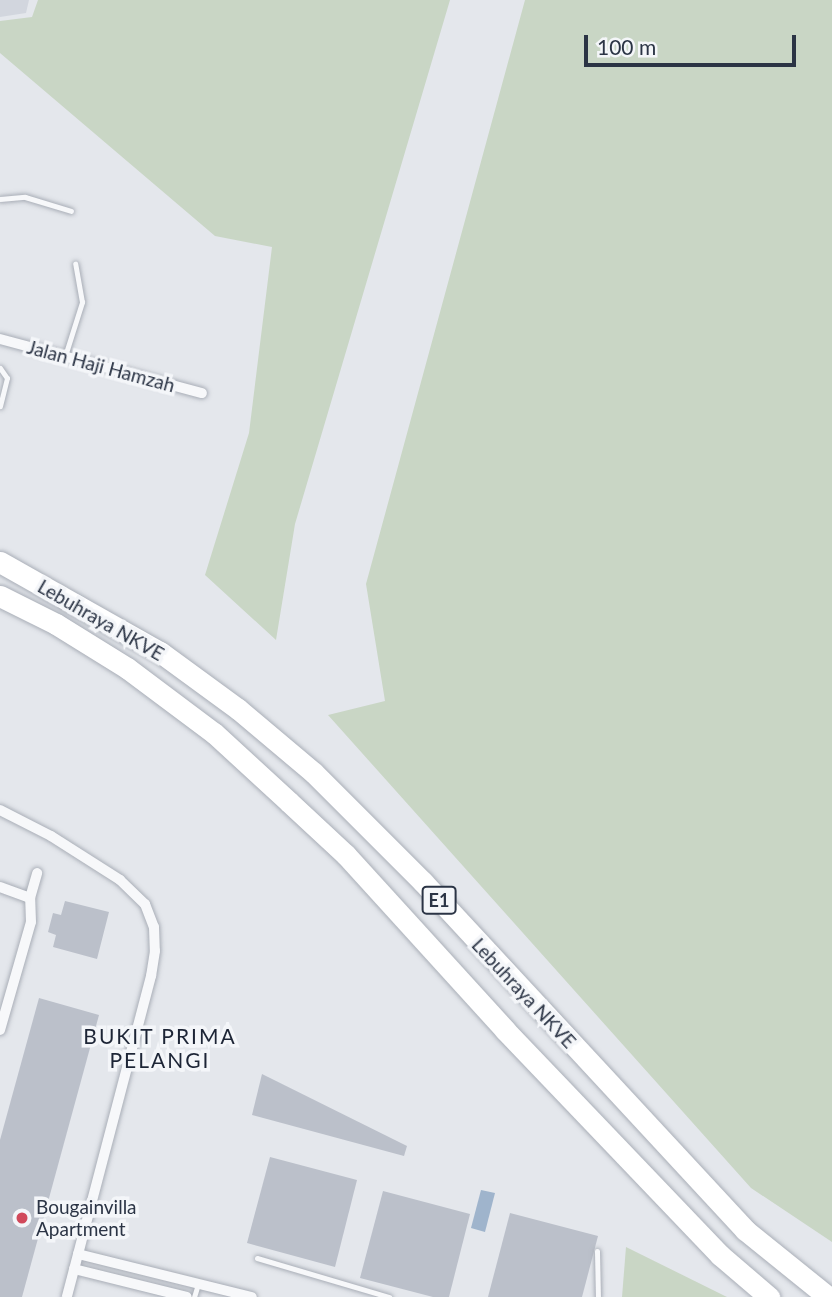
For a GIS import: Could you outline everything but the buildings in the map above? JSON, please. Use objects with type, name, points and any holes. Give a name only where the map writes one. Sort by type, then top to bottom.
[{"type":"highway","name":"Lebuhraya NKVE","points":[[0,562],[160,652],[238,709],[314,773],[423,883],[746,1230],[828,1297]]},
{"type":"highway","name":"Lebuhraya NKVE","points":[[0,596],[56,624],[127,668],[214,733],[346,855],[505,1030],[720,1255],[769,1297]]},
{"type":"street","name":"Jalan Haji Hamzah","points":[[0,339],[202,393]]},
{"type":"street","points":[[0,810],[51,836],[120,880],[145,904],[154,927],[155,951],[151,976],[66,1297]]},
{"type":"street","points":[[0,1027],[31,922],[30,898],[37,873]]},
{"type":"street","points":[[0,887],[30,898]]},
{"type":"street","points":[[78,1254],[252,1297]]},
{"type":"street","points":[[74,1269],[187,1297]]},
{"type":"lane","points":[[0,199],[25,197],[71,211]]},
{"type":"lane","points":[[65,356],[82,302],[75,264]]},
{"type":"lane","points":[[0,368],[7,378],[0,406]]},
{"type":"lane","points":[[597,1251],[600,1271],[598,1297]]},
{"type":"lane","points":[[257,1258],[389,1297]]},
{"type":"lane","points":[[194,1297],[198,1284]]},
{"type":"shaded area","points":[[0,0],[29,0],[26,13],[0,17]]},
{"type":"green space","points":[[38,0],[450,0],[295,524],[276,640],[205,575],[249,433],[272,247],[215,236],[0,53],[0,21],[32,17]]},
{"type":"green space","points":[[525,0],[832,0],[832,1242],[751,1188],[328,715],[385,701],[366,584]]},
{"type":"green space","points":[[626,1247],[727,1297],[622,1297]]},
{"type":"water","points":[[481,1190],[495,1193],[485,1232],[471,1228]]},
{"type":"place","name":"Bougainvilla Apartment","points":[[22,1218]]},
{"type":"district","name":"BUKIT PRIMA PELANGI","points":[[160,1048]]}]
